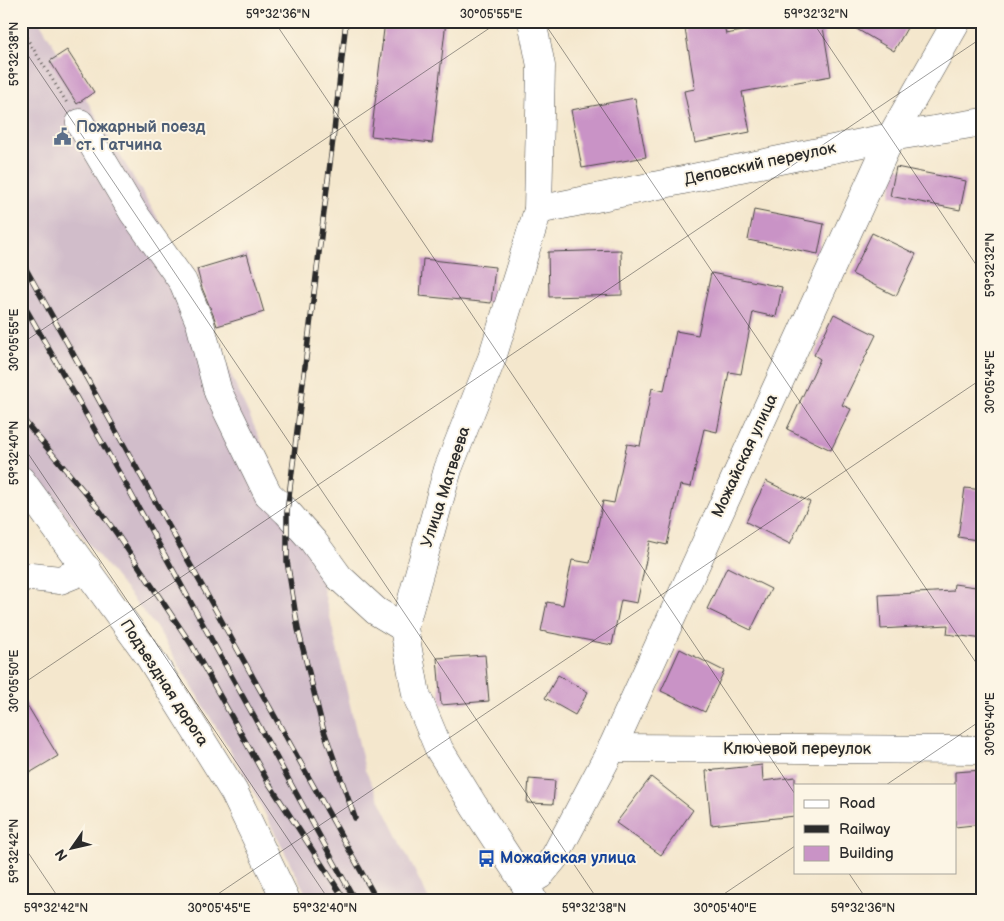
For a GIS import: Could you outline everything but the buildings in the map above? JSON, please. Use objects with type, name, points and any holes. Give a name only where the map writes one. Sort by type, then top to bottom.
[{"type":"street","name":"Улица Матвеева","points":[[529,892],[439,750],[416,694],[404,628],[448,469],[492,358],[538,210],[541,66],[532,21]]},
{"type":"street","name":"Можайская улица","points":[[529,892],[554,858],[612,748],[891,137],[957,21]]},
{"type":"street","name":"Деповский переулок","points":[[538,210],[891,137],[983,122]]},
{"type":"street","points":[[80,123],[133,212],[183,282],[200,323],[218,392],[268,494],[313,541],[339,577],[376,611],[404,628]]},
{"type":"street","name":"Подъездная дорога","points":[[21,480],[149,656],[234,792],[286,900]]},
{"type":"street","points":[[21,576],[60,580],[87,569]]},
{"type":"street","name":"Ключевой переулок","points":[[612,748],[983,750]]},
{"type":"path","points":[[21,29],[80,123]]},
{"type":"shaded area","points":[[21,21],[39,21],[168,235],[319,570],[365,770],[429,900],[309,900],[251,786],[159,631],[21,460]]},
{"type":"railway","points":[[346,21],[287,512],[287,561],[298,629],[323,728],[355,818]]},
{"type":"railway","points":[[21,260],[377,900]]},
{"type":"railway","points":[[21,300],[125,483],[355,900]]},
{"type":"railway","points":[[21,417],[98,508],[191,644],[268,782],[345,900]]},
{"type":"place","name":"Пожарный поезд ст. Гатчина","points":[[62,136]]},
{"type":"place","name":"Можайская улица","points":[[486,858]]}]
